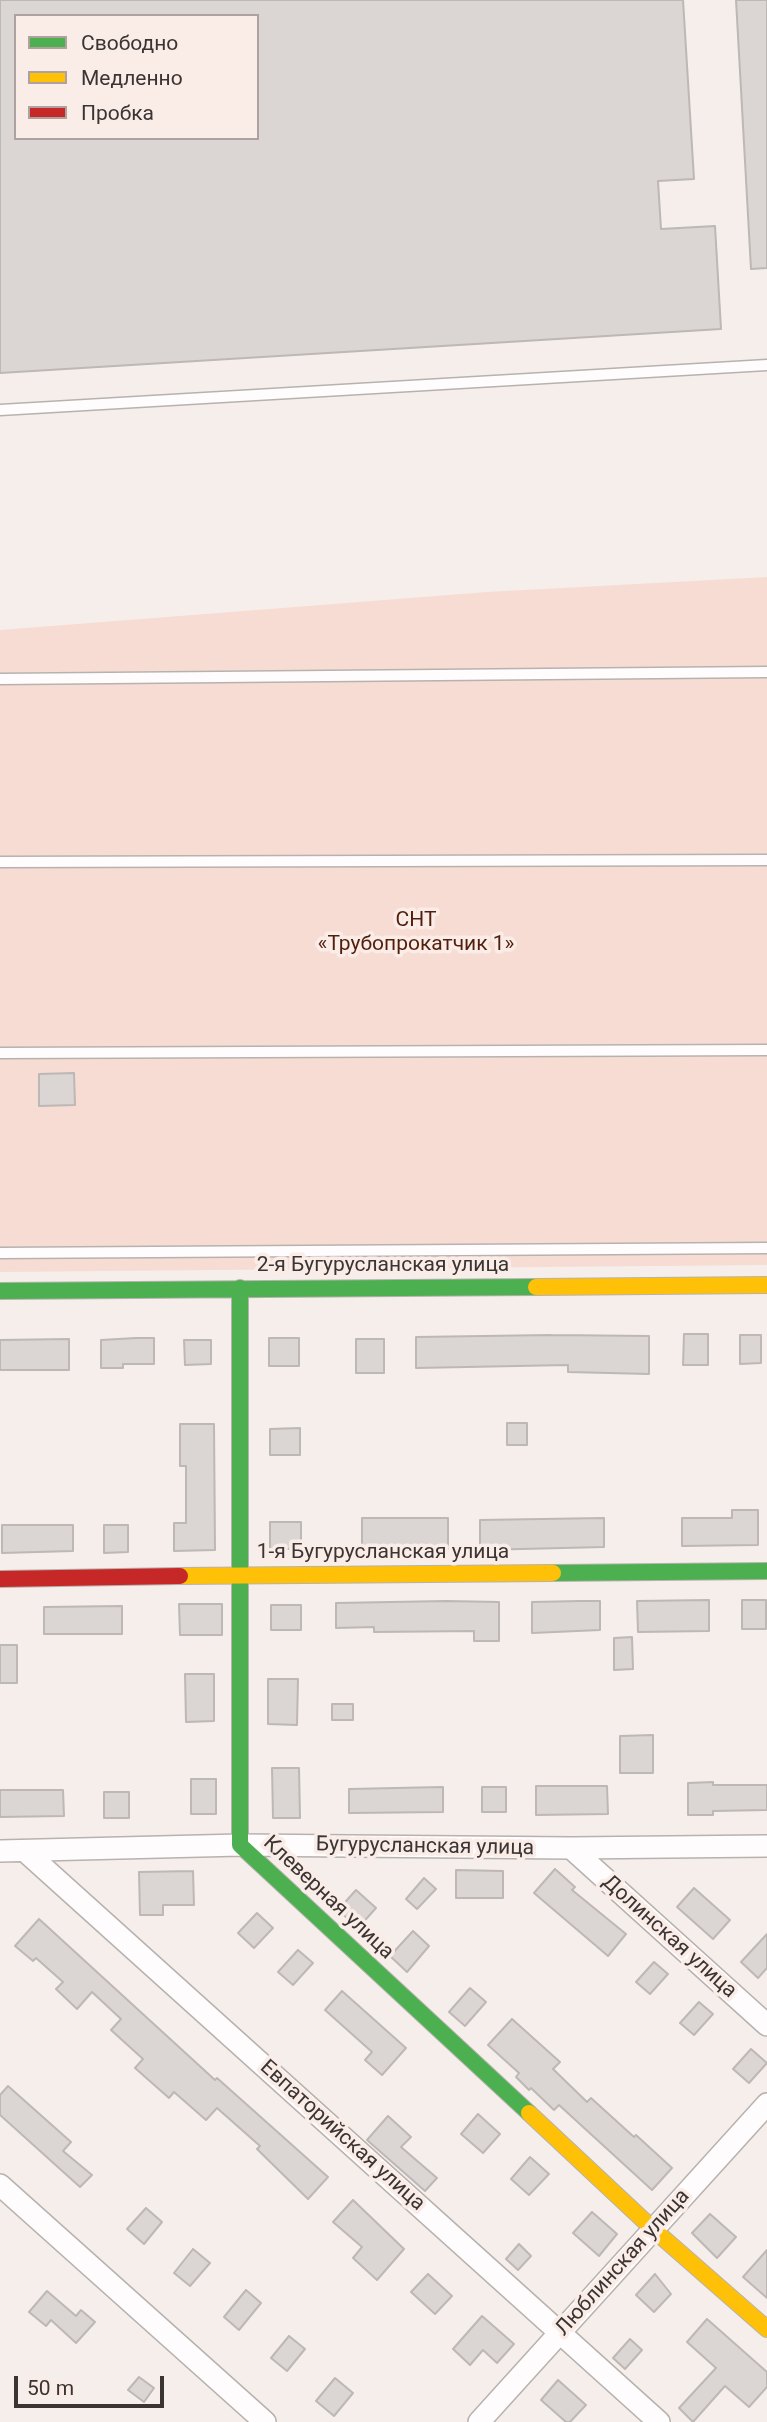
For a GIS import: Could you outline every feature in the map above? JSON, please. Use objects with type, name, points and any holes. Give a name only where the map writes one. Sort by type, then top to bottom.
[{"type":"street","name":"2-я Бугурусланская улица","points":[[0,1291],[767,1285]]},
{"type":"street","name":"Клеверная улица","points":[[240,1288],[240,1845],[653,2230],[767,2329]]},
{"type":"street","name":"1-я Бугурусланская улица","points":[[0,1579],[240,1574],[767,1572]]},
{"type":"street","name":"Бугурусланская улица","points":[[0,1851],[240,1845],[571,1848],[767,1846]]},
{"type":"street","name":"Долинская улица","points":[[571,1848],[767,2025]]},
{"type":"street","name":"Евпаторийская улица","points":[[25,1850],[659,2422]]},
{"type":"street","name":"Люблинская улица","points":[[479,2422],[767,2104]]},
{"type":"street","points":[[0,2185],[265,2422]]},
{"type":"lane","points":[[0,410],[767,365]]},
{"type":"lane","points":[[0,678],[767,673]]},
{"type":"lane","points":[[0,862],[767,860]]},
{"type":"lane","points":[[0,1053],[767,1050]]},
{"type":"lane","points":[[0,1253],[767,1248]]},
{"type":"green space","name":"СНТ «Трубопрокатчик 1»","points":[[767,577],[767,1265],[0,1272],[0,630],[487,592]]},
{"type":"building","points":[[0,0],[683,0],[694,179],[658,181],[661,229],[715,226],[721,329],[0,373]]},
{"type":"building","points":[[736,0],[767,0],[767,268],[751,269]]},
{"type":"building","points":[[74,1073],[75,1105],[39,1106],[39,1074]]},
{"type":"building","points":[[684,1334],[708,1334],[708,1365],[683,1365]]},
{"type":"building","points":[[740,1335],[761,1335],[761,1363],[740,1364]]},
{"type":"building","points":[[649,1336],[649,1374],[568,1372],[568,1365],[416,1368],[416,1337]]},
{"type":"building","points":[[154,1338],[154,1364],[123,1364],[123,1368],[101,1368],[101,1340]]},
{"type":"building","points":[[269,1338],[299,1338],[299,1366],[269,1366]]},
{"type":"building","points":[[69,1339],[69,1370],[0,1370],[0,1340]]},
{"type":"building","points":[[356,1339],[384,1339],[384,1373],[356,1373]]},
{"type":"building","points":[[184,1340],[211,1340],[211,1364],[185,1365]]},
{"type":"building","points":[[507,1423],[527,1423],[527,1445],[507,1445]]},
{"type":"building","points":[[180,1424],[214,1424],[215,1550],[174,1551],[174,1523],[186,1523],[186,1466],[180,1466]]},
{"type":"building","points":[[300,1428],[300,1455],[270,1455],[270,1429]]},
{"type":"building","points":[[732,1510],[758,1510],[758,1545],[682,1546],[682,1518],[732,1518]]},
{"type":"building","points":[[362,1518],[448,1518],[448,1549],[362,1550]]},
{"type":"building","points":[[604,1518],[604,1547],[480,1550],[480,1520]]},
{"type":"building","points":[[270,1522],[301,1522],[301,1549],[270,1549]]},
{"type":"building","points":[[2,1525],[73,1525],[73,1551],[2,1553]]},
{"type":"building","points":[[104,1525],[128,1525],[128,1552],[104,1553]]},
{"type":"building","points":[[709,1600],[709,1631],[638,1632],[637,1601]]},
{"type":"building","points":[[742,1600],[766,1600],[766,1629],[742,1629]]},
{"type":"building","points":[[600,1601],[600,1630],[532,1633],[532,1602]]},
{"type":"building","points":[[499,1602],[499,1641],[474,1641],[474,1631],[374,1632],[374,1627],[336,1628],[336,1603]]},
{"type":"building","points":[[179,1604],[222,1604],[222,1635],[180,1635]]},
{"type":"building","points":[[271,1605],[301,1605],[301,1630],[271,1630]]},
{"type":"building","points":[[122,1606],[122,1634],[44,1634],[44,1607]]},
{"type":"building","points":[[632,1637],[633,1669],[614,1670],[614,1638]]},
{"type":"building","points":[[0,1645],[17,1645],[17,1683],[0,1683]]},
{"type":"building","points":[[185,1674],[214,1674],[214,1721],[186,1722]]},
{"type":"building","points":[[268,1679],[298,1679],[297,1725],[268,1724]]},
{"type":"building","points":[[332,1704],[353,1704],[353,1720],[332,1720]]},
{"type":"building","points":[[653,1735],[653,1773],[620,1773],[620,1736]]},
{"type":"building","points":[[272,1768],[299,1768],[300,1818],[273,1818]]},
{"type":"building","points":[[191,1779],[216,1779],[216,1814],[191,1814]]},
{"type":"building","points":[[713,1782],[713,1785],[767,1785],[767,1810],[713,1811],[713,1815],[688,1815],[688,1783]]},
{"type":"building","points":[[536,1786],[607,1786],[608,1814],[536,1815]]},
{"type":"building","points":[[443,1787],[443,1812],[349,1813],[349,1789]]},
{"type":"building","points":[[482,1787],[506,1787],[506,1812],[482,1812]]},
{"type":"building","points":[[0,1790],[63,1790],[64,1816],[0,1817]]},
{"type":"building","points":[[104,1792],[129,1792],[129,1818],[104,1818]]},
{"type":"building","points":[[555,1869],[575,1887],[572,1890],[626,1934],[608,1956],[534,1893]]},
{"type":"building","points":[[456,1870],[503,1871],[503,1898],[456,1898]]},
{"type":"building","points":[[193,1871],[194,1905],[163,1905],[163,1915],[140,1915],[139,1872]]},
{"type":"building","points":[[424,1878],[436,1889],[417,1909],[406,1899]]},
{"type":"building","points":[[694,1888],[730,1920],[713,1939],[677,1907]]},
{"type":"building","points":[[356,1890],[376,1908],[358,1928],[338,1910]]},
{"type":"building","points":[[257,1913],[273,1928],[254,1948],[238,1933]]},
{"type":"building","points":[[39,1919],[215,2080],[217,2078],[328,2177],[308,2199],[257,2149],[260,2146],[217,2108],[206,2120],[174,2092],[169,2098],[135,2068],[143,2059],[111,2030],[121,2019],[92,1992],[77,2009],[56,1989],[63,1982],[36,1958],[33,1961],[15,1946]]},
{"type":"building","points":[[413,1931],[429,1946],[407,1972],[390,1956]]},
{"type":"building","points":[[767,1934],[767,1968],[758,1978],[741,1962]]},
{"type":"building","points":[[298,1950],[313,1963],[293,1985],[278,1972]]},
{"type":"building","points":[[654,1962],[668,1974],[650,1994],[636,1982]]},
{"type":"building","points":[[470,1988],[486,2002],[465,2026],[449,2012]]},
{"type":"building","points":[[342,1991],[406,2048],[382,2075],[365,2060],[372,2052],[325,2010]]},
{"type":"building","points":[[699,2002],[713,2014],[694,2035],[680,2023]]},
{"type":"building","points":[[512,2019],[560,2062],[553,2069],[587,2102],[591,2098],[672,2168],[652,2190],[559,2105],[554,2110],[531,2088],[529,2090],[516,2077],[519,2073],[488,2045]]},
{"type":"building","points":[[751,2049],[767,2063],[749,2083],[733,2069]]},
{"type":"building","points":[[8,2086],[71,2142],[63,2151],[92,2175],[80,2187],[0,2115],[0,2095]]},
{"type":"building","points":[[478,2114],[500,2134],[483,2153],[461,2134]]},
{"type":"building","points":[[388,2116],[411,2137],[401,2147],[437,2178],[425,2191],[367,2140]]},
{"type":"building","points":[[530,2157],[549,2174],[529,2195],[511,2179]]},
{"type":"building","points":[[353,2200],[404,2249],[377,2280],[353,2258],[362,2247],[333,2222]]},
{"type":"building","points":[[146,2208],[162,2222],[144,2244],[127,2229]]},
{"type":"building","points":[[592,2212],[617,2234],[599,2256],[573,2233]]},
{"type":"building","points":[[710,2214],[736,2237],[717,2258],[692,2233]]},
{"type":"building","points":[[519,2244],[531,2256],[518,2270],[506,2259]]},
{"type":"building","points":[[193,2249],[210,2263],[190,2286],[174,2273]]},
{"type":"building","points":[[767,2250],[767,2298],[743,2277]]},
{"type":"building","points":[[428,2274],[452,2296],[435,2314],[411,2292]]},
{"type":"building","points":[[655,2274],[671,2294],[654,2312],[636,2295]]},
{"type":"building","points":[[246,2290],[261,2303],[239,2330],[224,2317]]},
{"type":"building","points":[[47,2291],[76,2316],[81,2310],[95,2322],[76,2343],[51,2320],[46,2326],[29,2312]]},
{"type":"building","points":[[482,2316],[514,2344],[497,2363],[483,2350],[470,2365],[453,2349]]},
{"type":"building","points":[[707,2319],[767,2372],[767,2387],[749,2407],[725,2386],[693,2422],[679,2408],[716,2368],[687,2342]]},
{"type":"building","points":[[289,2336],[305,2349],[287,2371],[271,2358]]},
{"type":"building","points":[[630,2339],[642,2350],[625,2369],[613,2358]]},
{"type":"building","points":[[139,2377],[154,2388],[144,2402],[128,2390]]},
{"type":"building","points":[[335,2378],[353,2393],[334,2416],[316,2401]]},
{"type":"building","points":[[558,2380],[586,2405],[570,2422],[566,2422],[541,2400]]},
{"type":"traffic: fast","points":[[0,1291],[536,1287]]},
{"type":"traffic: fast","points":[[240,1288],[240,1845],[529,2113]]},
{"type":"traffic: fast","points":[[553,1573],[767,1571]]},
{"type":"traffic: slow","points":[[536,1287],[767,1285]]},
{"type":"traffic: slow","points":[[180,1576],[553,1573]]},
{"type":"traffic: slow","points":[[529,2113],[654,2230],[767,2329]]},
{"type":"traffic: jam","points":[[0,1579],[180,1576]]}]
